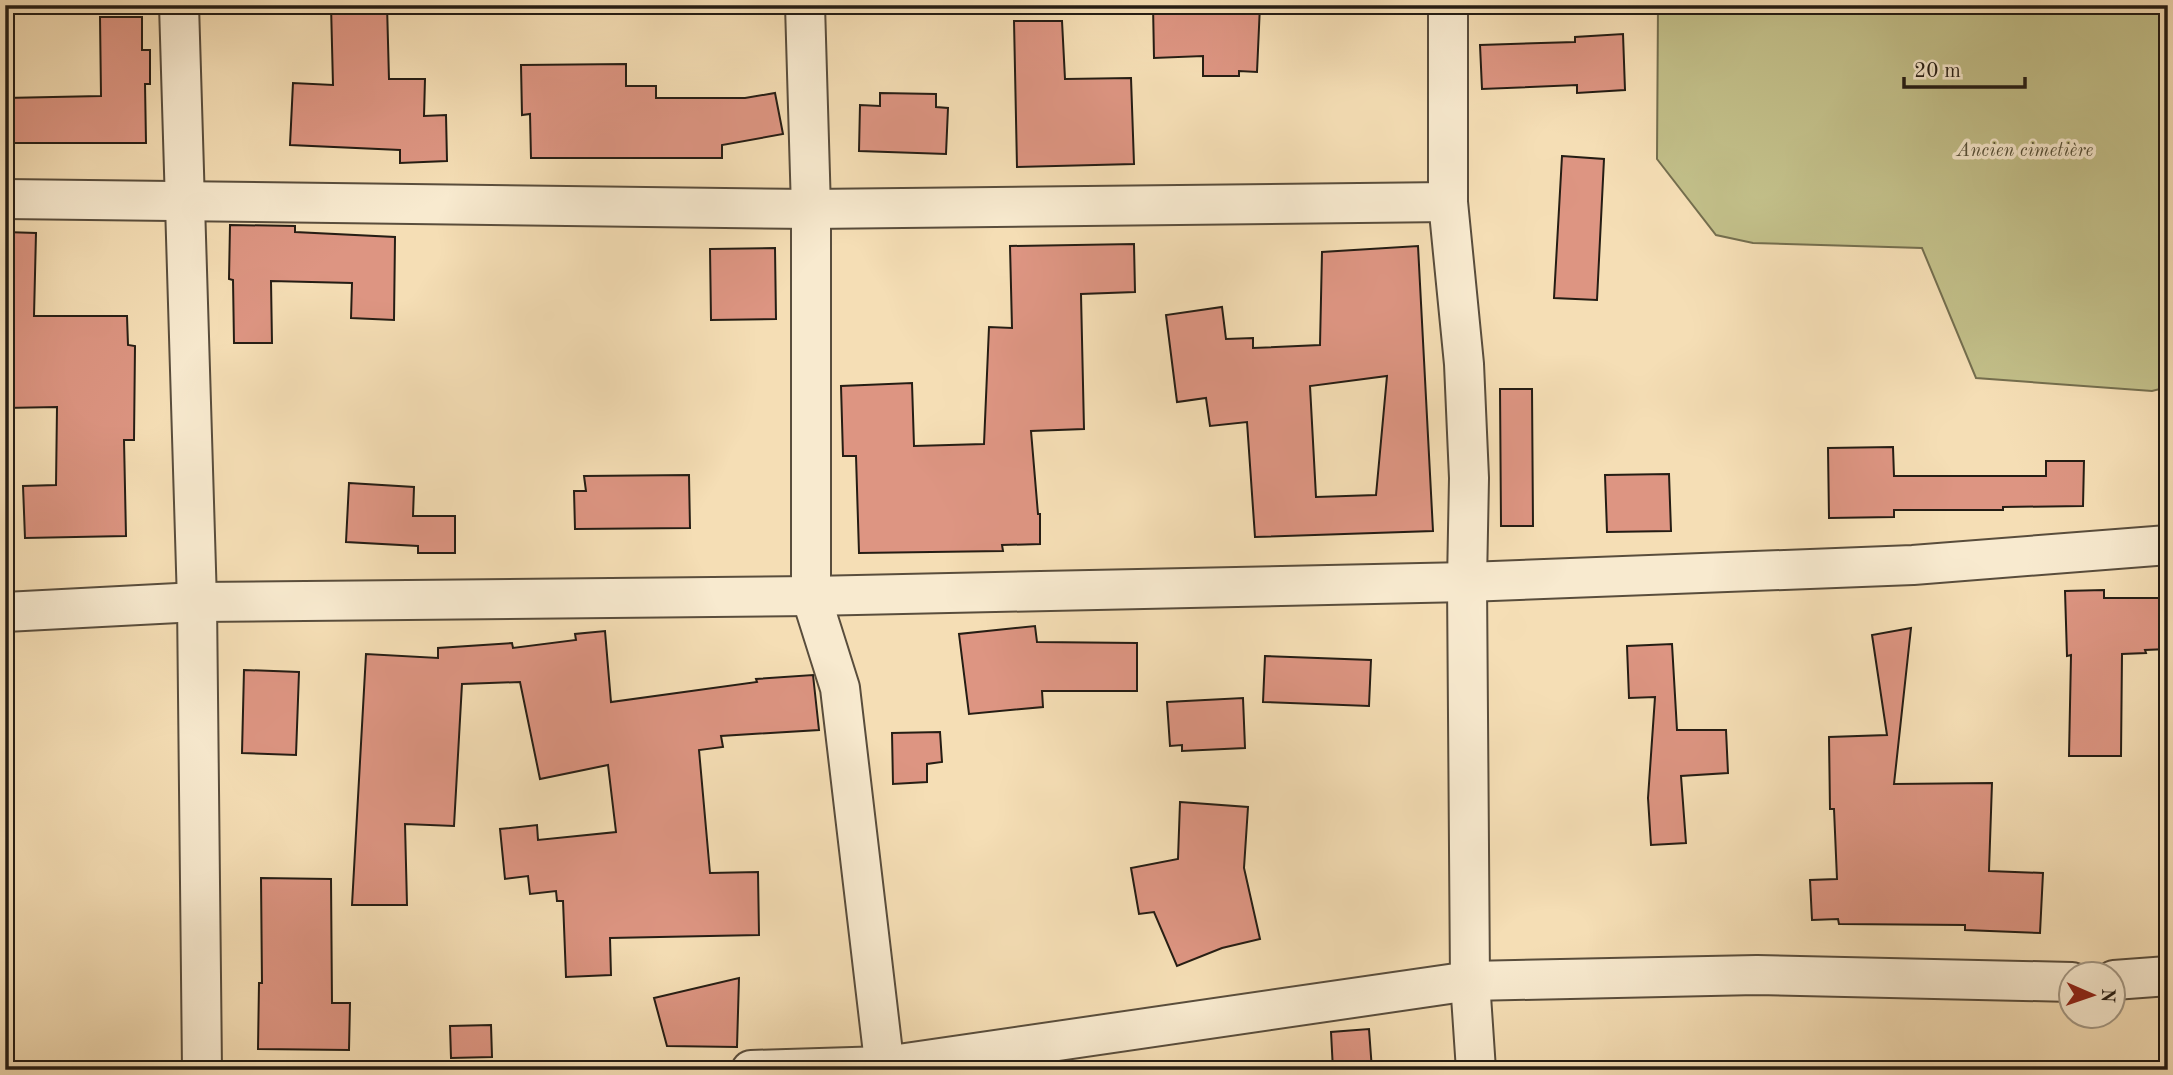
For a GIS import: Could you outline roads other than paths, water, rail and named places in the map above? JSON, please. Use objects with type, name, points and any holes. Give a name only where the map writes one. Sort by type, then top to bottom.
[{"type":"street","points":[[179,5],[197,602],[202,1070]]},
{"type":"street","points":[[805,5],[811,209],[811,596],[840,688],[885,1068]]},
{"type":"street","points":[[1448,5],[1448,202],[1464,364],[1469,478],[1467,582],[1470,981],[1476,1070]]},
{"type":"street","points":[[5,200],[811,209],[1448,202]]},
{"type":"street","points":[[5,612],[197,602],[811,596],[1467,582],[1913,565],[2168,545]]},
{"type":"street","points":[[751,1070],[885,1068],[1470,981],[1757,975],[2058,982]]},
{"type":"street","points":[[2128,978],[2168,976]]},
{"type":"park label","name":"Ancien cimetière","points":[[2025,149]]}]
